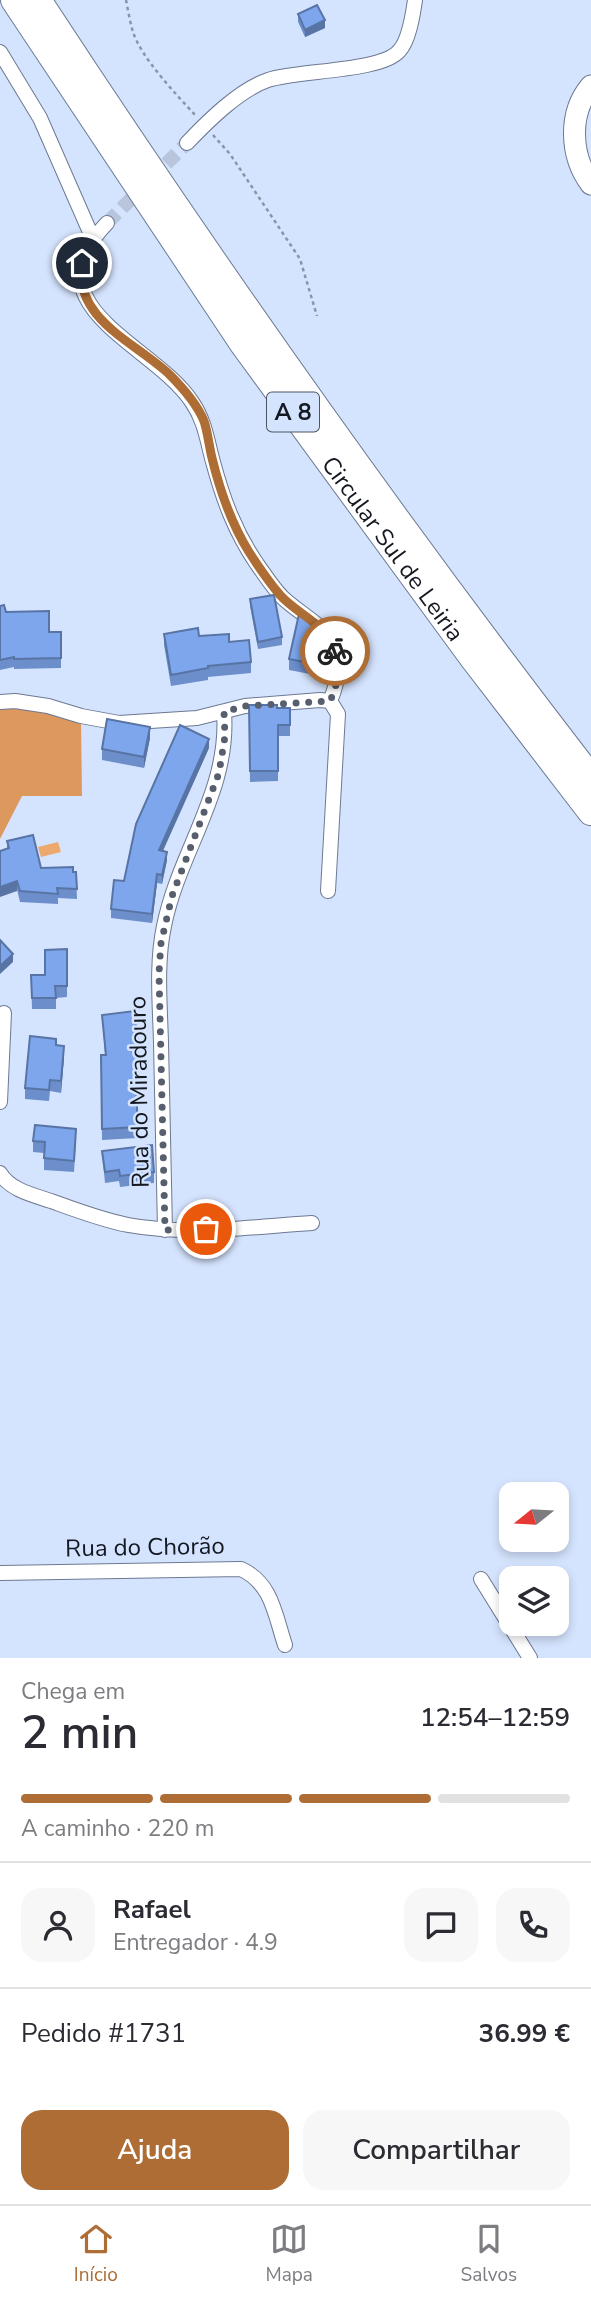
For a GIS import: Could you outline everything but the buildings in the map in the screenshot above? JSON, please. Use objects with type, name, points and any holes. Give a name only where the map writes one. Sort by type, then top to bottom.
[{"type":"highway","name":"Circular Sul de Leiria","points":[[14,0],[243,344],[472,657],[591,811]]},
{"type":"highway","name":"Circular Sul de Leiria","points":[[38,0],[260,330],[483,638],[591,778]]},
{"type":"street","points":[[187,143],[204,125],[253,87],[270,79],[371,64],[400,51],[411,24],[415,0]]},
{"type":"street","points":[[0,52],[40,118],[93,239]]},
{"type":"street","points":[[591,86],[578,111],[574,133],[576,154],[591,184]]},
{"type":"street","points":[[107,223],[86,250],[80,274],[80,286],[85,299],[110,329],[168,373],[191,400],[204,421],[228,514],[245,545],[280,595],[326,633],[332,643],[338,667],[337,688],[330,701]]},
{"type":"street","points":[[0,702],[39,705],[120,723],[197,719],[245,706],[330,701]]},
{"type":"street","points":[[328,891],[338,715],[330,701]]},
{"type":"street","name":"Rua do Miradouro","points":[[165,1230],[159,973],[161,943],[172,896],[219,773],[225,736],[224,712]]},
{"type":"street","points":[[0,1102],[4,1013]]},
{"type":"street","points":[[0,1173],[4,1180],[16,1188],[81,1212],[127,1225],[165,1230],[312,1223]]},
{"type":"street","name":"Rua do Chorão","points":[[0,1573],[241,1569],[256,1577],[266,1588],[285,1645]]},
{"type":"street","points":[[481,1578],[530,1658]]},
{"type":"path","points":[[126,0],[133,33],[141,48],[171,89],[230,154],[300,259],[317,316]]},
{"type":"shaded area","points":[[0,705],[81,719],[82,796],[22,796],[0,839]]},
{"type":"shaded area","points":[[58,842],[61,852],[41,857],[38,847]]},
{"type":"tunnel","points":[[107,223],[187,143]]},
{"type":"way so far","points":[[206,1229],[165,1230],[159,973],[163,928],[172,896],[217,782],[225,736],[224,712],[245,706],[330,701],[337,688],[338,667],[335,651]]},
{"type":"route","points":[[82,263],[80,286],[85,299],[96,314],[110,329],[168,373],[191,400],[204,421],[228,514],[249,552],[280,595],[326,633],[335,651]]}]
